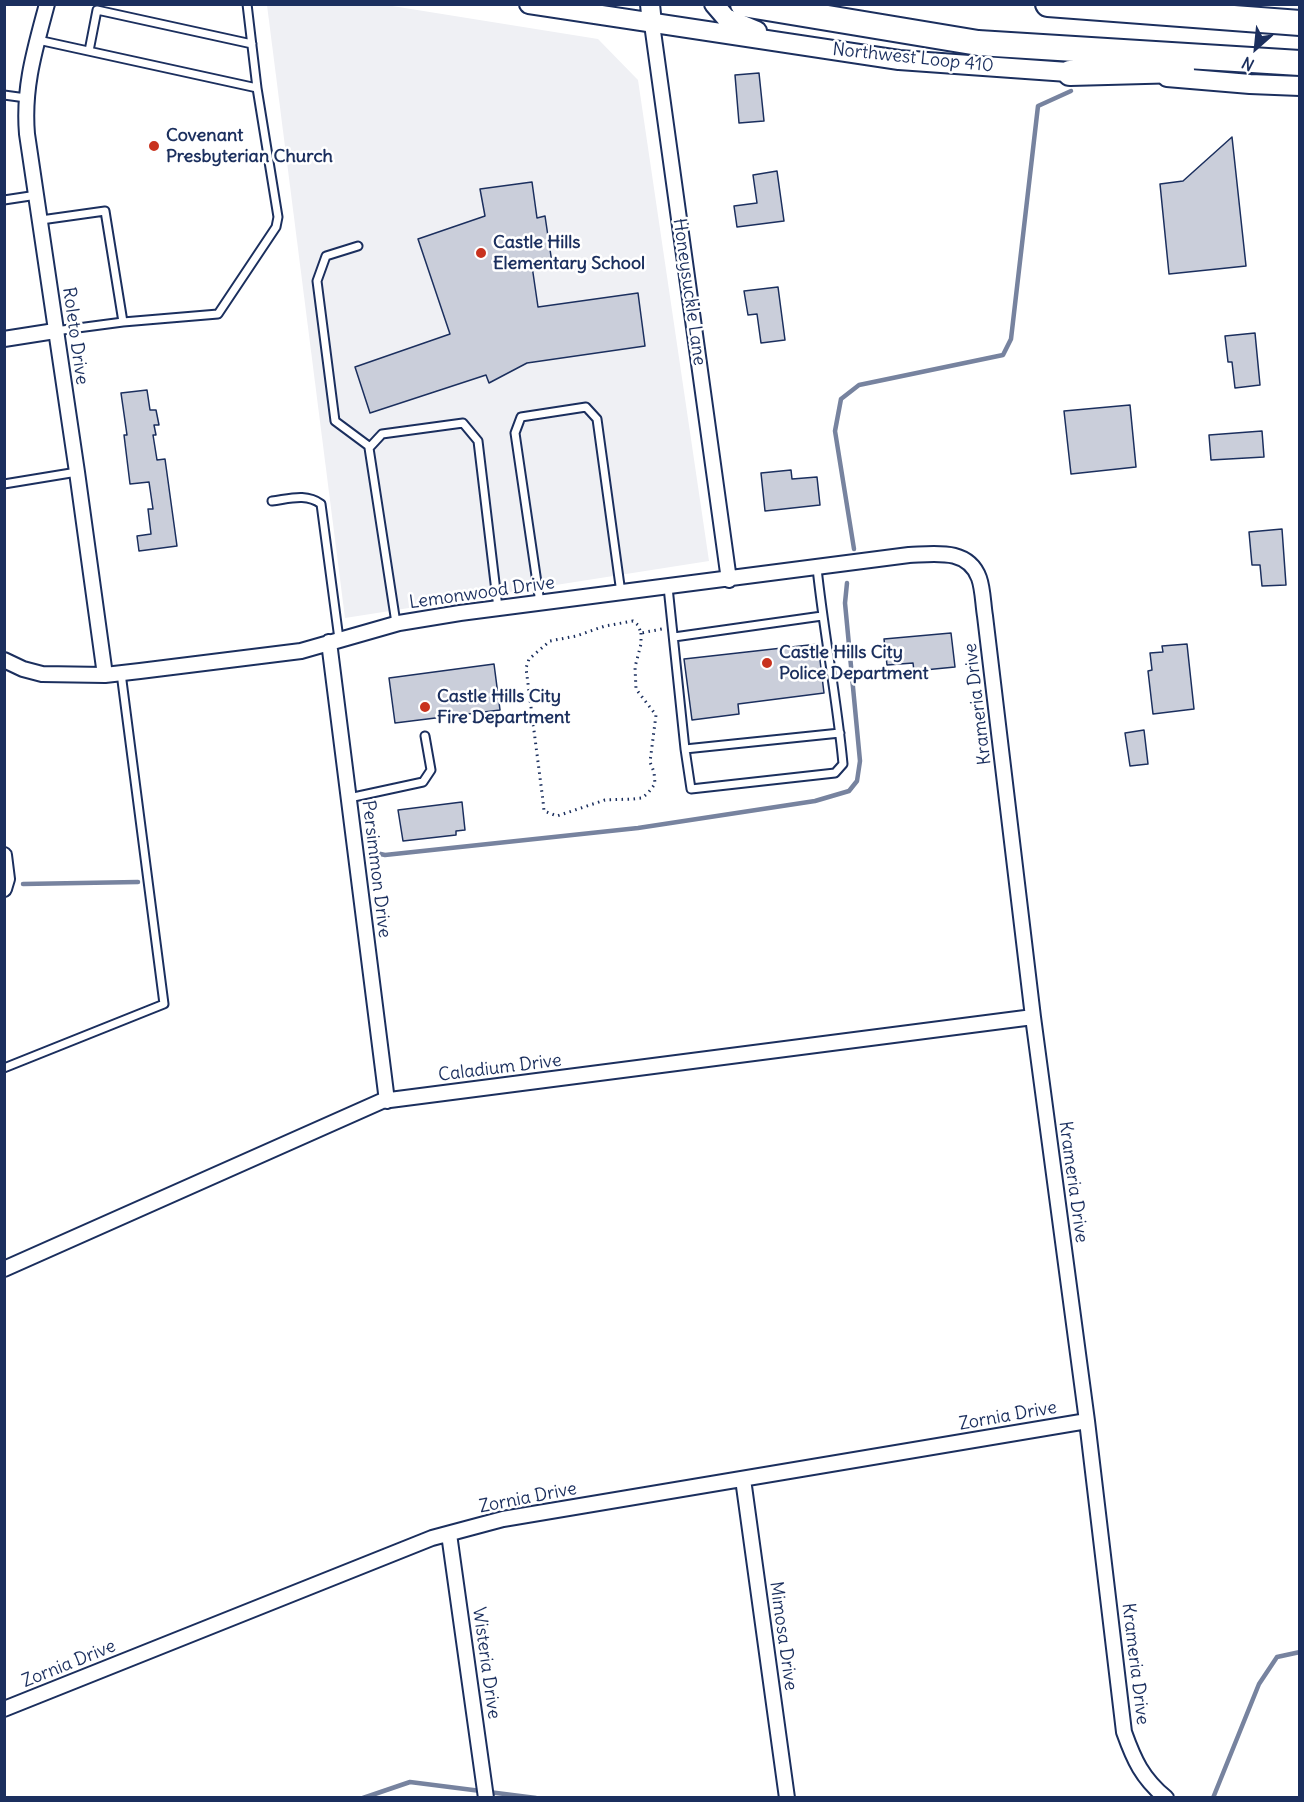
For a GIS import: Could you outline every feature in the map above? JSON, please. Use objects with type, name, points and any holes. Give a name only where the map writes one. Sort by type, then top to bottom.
[{"type":"highway","points":[[1048,4],[1299,23]]},
{"type":"highway","points":[[753,7],[978,43],[1299,65]]},
{"type":"highway","points":[[1071,73],[1299,65]]},
{"type":"main road","name":"Northwest Loop 410","points":[[529,4],[899,60],[1071,73],[1176,77],[1299,86]]},
{"type":"main road","name":"Honeysuckle Lane","points":[[650,4],[652,24]]},
{"type":"main road","points":[[714,4],[726,18],[781,42]]},
{"type":"street","name":"Roleto Drive","points":[[47,4],[28,80],[27,134],[105,675]]},
{"type":"street","name":"Honeysuckle Lane","points":[[652,24],[729,580]]},
{"type":"street","points":[[4,339],[55,332]]},
{"type":"street","name":"Lemonwood Drive","points":[[7,666],[42,674],[105,675],[302,651],[396,623],[498,608],[909,555],[946,553],[968,561]]},
{"type":"street","name":"Krameria Drive","points":[[968,561],[979,578],[985,616],[1033,1017],[1087,1420],[1124,1732],[1136,1764],[1148,1782],[1166,1797]]},
{"type":"street","name":"Persimmon Drive","points":[[334,640],[349,798],[387,1101]]},
{"type":"street","points":[[4,855],[7,879],[4,890]]},
{"type":"street","name":"Caladium Drive","points":[[4,1269],[387,1101],[1033,1017]]},
{"type":"street","name":"Zornia Drive","points":[[4,1709],[432,1538],[503,1519],[1087,1420]]},
{"type":"street","name":"Mimosa Drive","points":[[743,1479],[787,1797]]},
{"type":"street","name":"Wisteria Drive","points":[[449,1534],[486,1797]]},
{"type":"lane","points":[[55,332],[123,322],[218,314],[276,227],[278,217],[257,88],[247,4]]},
{"type":"lane","points":[[89,51],[97,10],[252,44]]},
{"type":"lane","points":[[38,40],[257,88]]},
{"type":"lane","points":[[4,94],[26,98]]},
{"type":"lane","points":[[4,200],[37,195]]},
{"type":"lane","points":[[40,220],[105,211],[123,322]]},
{"type":"lane","points":[[358,246],[326,256],[317,281],[336,421],[370,447],[396,623]]},
{"type":"lane","points":[[540,603],[514,433],[521,417],[586,408],[597,419],[621,593]]},
{"type":"lane","points":[[370,447],[382,434],[463,423],[478,441],[498,608]]},
{"type":"lane","points":[[4,484],[77,472]]},
{"type":"lane","points":[[272,501],[298,497],[321,504],[334,640]]},
{"type":"lane","points":[[668,587],[691,789],[835,773],[843,764],[817,568]]},
{"type":"lane","points":[[674,637],[822,616]]},
{"type":"lane","points":[[4,1068],[164,1004],[121,673]]},
{"type":"lane","points":[[686,749],[840,733]]},
{"type":"lane","points":[[349,798],[423,782],[431,770],[425,736]]},
{"type":"path","points":[[633,621],[638,625],[641,633],[634,678],[636,689],[656,715],[650,762],[655,784],[642,798],[605,800],[557,816],[544,811],[526,668],[529,659],[550,641],[576,636],[605,626],[633,621]]},
{"type":"path","points":[[641,633],[672,627]]},
{"type":"shaded area","name":"Castle Hills Elementary School","points":[[267,5],[386,5],[598,39],[638,80],[709,561],[345,618]]},
{"type":"building","points":[[759,73],[764,121],[739,123],[735,75]]},
{"type":"building","points":[[1232,137],[1246,266],[1169,274],[1160,184],[1183,181]]},
{"type":"building","points":[[777,171],[784,221],[737,227],[734,206],[757,203],[753,175]]},
{"type":"building","points":[[532,182],[537,218],[545,216],[552,263],[532,266],[538,307],[638,293],[645,346],[527,363],[489,383],[486,375],[370,413],[355,367],[450,334],[418,239],[485,216],[480,189]]},
{"type":"building","points":[[778,287],[785,340],[761,343],[757,314],[748,315],[744,291]]},
{"type":"building","points":[[1255,333],[1260,385],[1235,388],[1232,362],[1228,362],[1225,336]]},
{"type":"building","points":[[147,390],[150,410],[156,410],[159,425],[154,425],[156,435],[153,435],[157,460],[165,459],[177,546],[139,551],[137,536],[151,534],[148,509],[153,509],[149,482],[130,484],[124,435],[127,435],[121,393]]},
{"type":"building","points":[[1130,405],[1136,467],[1071,474],[1064,411]]},
{"type":"building","points":[[1262,431],[1264,457],[1211,460],[1209,435]]},
{"type":"building","points":[[791,470],[792,479],[817,477],[820,505],[765,511],[761,473]]},
{"type":"building","points":[[1282,529],[1286,585],[1262,586],[1260,565],[1252,565],[1249,532]]},
{"type":"building","points":[[951,633],[955,667],[914,671],[913,663],[887,665],[884,639]]},
{"type":"building","points":[[818,644],[824,693],[738,704],[739,714],[692,720],[684,659]]},
{"type":"building","points":[[1187,644],[1194,709],[1153,714],[1148,671],[1152,670],[1150,653],[1163,652],[1162,646]]},
{"type":"building","points":[[494,664],[500,710],[395,723],[389,678]]},
{"type":"building","points":[[1144,730],[1148,764],[1130,766],[1125,733]]},
{"type":"building","points":[[462,802],[465,830],[456,831],[456,835],[403,841],[398,810]]},
{"type":"waterway","points":[[854,549],[835,431],[841,399],[859,385],[1003,355],[1011,339],[1038,106],[1071,91]]},
{"type":"waterway","points":[[376,853],[385,855],[638,828],[815,801],[849,791],[857,781],[860,761],[845,603],[847,583]]},
{"type":"waterway","points":[[23,884],[138,882]]},
{"type":"waterway","points":[[1213,1798],[1259,1684],[1277,1657],[1300,1652]]},
{"type":"waterway","points":[[363,1798],[410,1782],[536,1798]]},
{"type":"place","name":"Covenant Presbyterian Church","points":[[154,146]]},
{"type":"place","name":"Castle Hills Elementary School","points":[[481,253]]},
{"type":"place","name":"Castle Hills City Police Department","points":[[767,663]]},
{"type":"place","name":"Castle Hills City Fire Department","points":[[425,707]]}]
